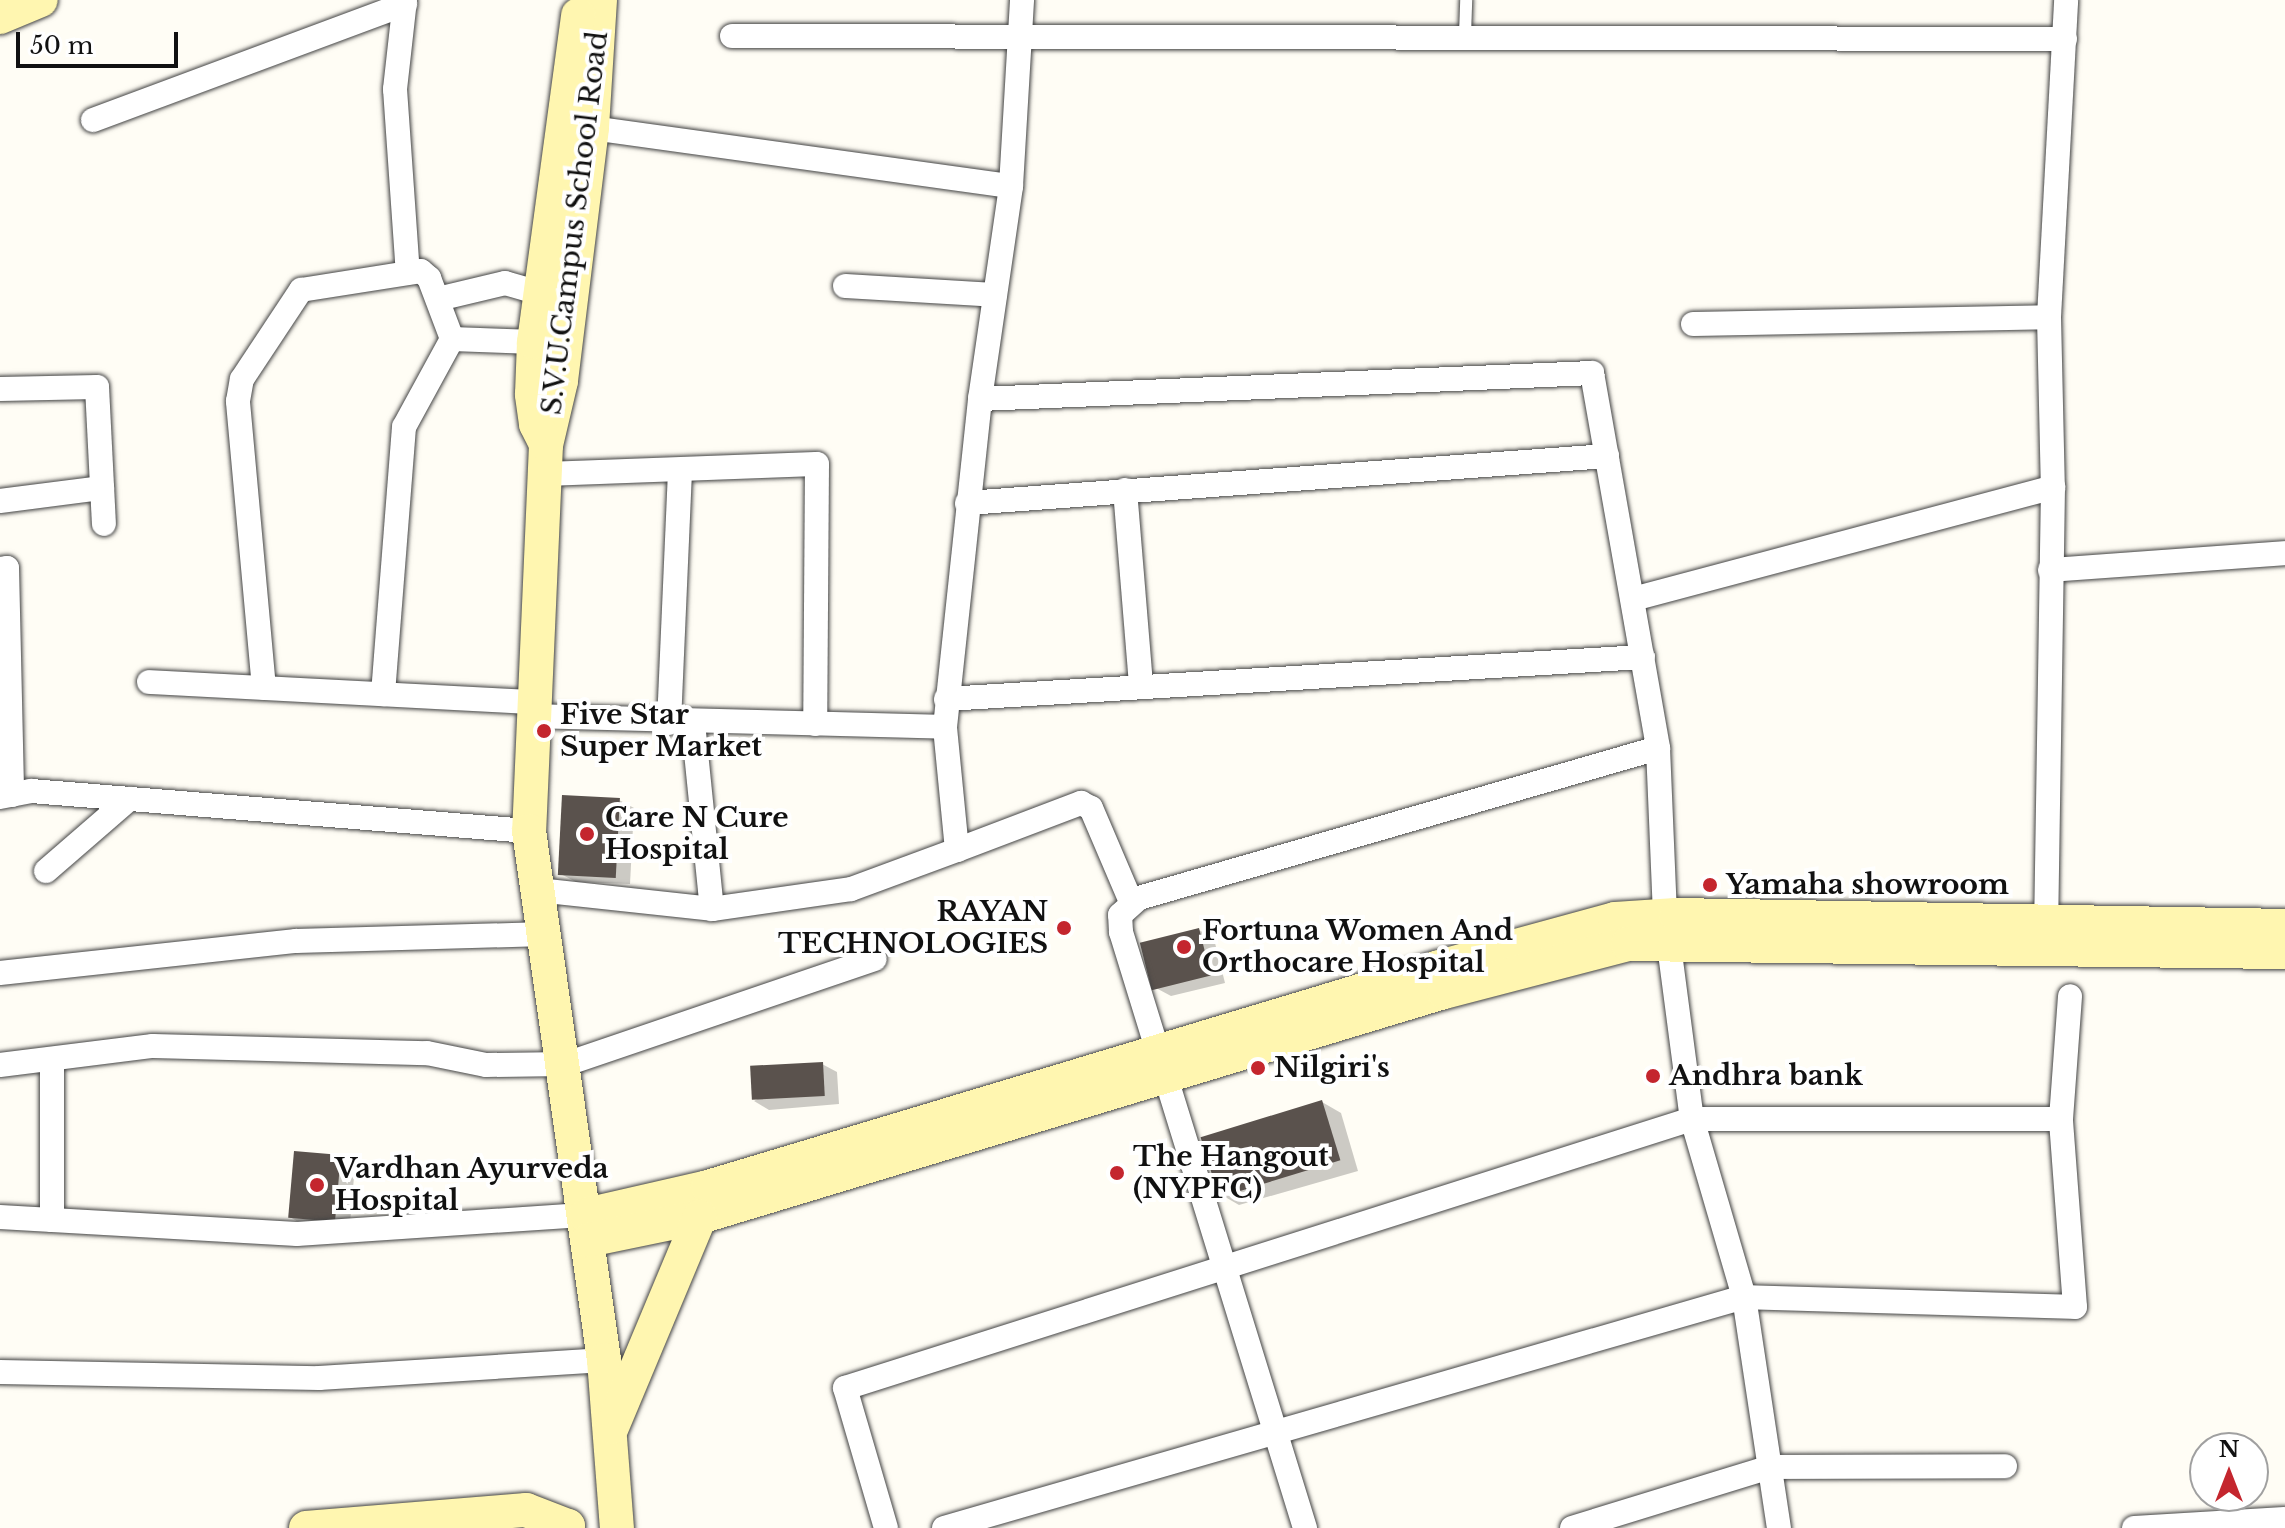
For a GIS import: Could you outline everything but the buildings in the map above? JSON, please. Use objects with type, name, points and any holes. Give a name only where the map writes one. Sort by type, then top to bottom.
[{"type":"street","points":[[0,17],[41,0]]},
{"type":"street","name":"S.V.U.Campus School Road","points":[[545,459],[532,394],[534,342],[580,0]]},
{"type":"street","name":"S.V.U.Campus School Road","points":[[600,0],[592,128],[561,381],[545,459],[529,831],[566,1064],[604,1360],[617,1525]]},
{"type":"street","points":[[957,850],[945,727],[946,699],[980,399],[1011,186],[1022,0]]},
{"type":"street","points":[[2046,924],[2053,487],[2049,317],[2066,0]]},
{"type":"street","points":[[93,120],[405,2],[395,89],[408,273]]},
{"type":"street","points":[[732,36],[1465,35],[2065,39]]},
{"type":"street","points":[[592,128],[1011,186]]},
{"type":"street","points":[[264,688],[238,401],[242,379],[301,290],[408,273],[426,274],[452,339]]},
{"type":"street","points":[[438,299],[505,283],[541,293]]},
{"type":"street","points":[[845,286],[995,295]]},
{"type":"street","points":[[1693,324],[2049,317]]},
{"type":"street","points":[[452,339],[534,342]]},
{"type":"street","points":[[383,694],[404,427],[411,405],[452,339]]},
{"type":"street","points":[[980,399],[1592,373],[1658,748],[1667,928],[1692,1119],[1744,1297],[1779,1528]]},
{"type":"street","points":[[0,389],[97,387],[104,524]]},
{"type":"street","points":[[967,503],[1607,456]]},
{"type":"street","points":[[545,459],[680,471],[817,464],[815,724]]},
{"type":"street","points":[[669,723],[680,471]]},
{"type":"street","points":[[1633,599],[2053,487]]},
{"type":"street","points":[[0,501],[102,488]]},
{"type":"street","points":[[1125,490],[1141,686]]},
{"type":"street","points":[[2050,570],[2285,553]]},
{"type":"street","points":[[0,569],[7,568],[6,796],[31,791],[529,831]]},
{"type":"street","points":[[946,699],[1643,657]]},
{"type":"street","points":[[149,682],[383,694],[669,723],[945,727]]},
{"type":"street","points":[[693,723],[712,909]]},
{"type":"street","points":[[1305,1528],[1227,1267],[1121,932],[1120,915],[1131,902],[1658,748]]},
{"type":"street","points":[[46,871],[129,799]]},
{"type":"street","points":[[538,890],[712,909],[851,889],[1081,803],[1091,808],[1131,902]]},
{"type":"street","points":[[587,1227],[708,1187],[1667,928],[2046,924],[2285,926]]},
{"type":"street","points":[[1667,928],[2285,952]]},
{"type":"street","points":[[0,973],[296,941],[545,934]]},
{"type":"street","points":[[0,1065],[153,1046],[427,1053],[486,1065],[566,1064],[875,959]]},
{"type":"street","points":[[944,1528],[1744,1297],[2075,1307],[2061,1119],[2070,996]]},
{"type":"street","points":[[52,1060],[52,1220]]},
{"type":"street","points":[[0,1217],[297,1234],[587,1227],[700,1217],[1162,1063]]},
{"type":"street","points":[[886,1528],[845,1388],[1692,1119],[2061,1119]]},
{"type":"street","points":[[609,1433],[700,1217]]},
{"type":"street","points":[[0,1372],[319,1378],[604,1360]]},
{"type":"street","points":[[1572,1528],[1770,1467],[2005,1466]]},
{"type":"street","points":[[306,1528],[526,1510],[566,1527],[617,1525]]},
{"type":"street","points":[[2134,1528],[2285,1519]]},
{"type":"lane","points":[[1465,35],[1466,0]]},
{"type":"place","name":"Five Star Super Market","points":[[544,731]]},
{"type":"place","name":"Care N Cure Hospital","points":[[587,834]]},
{"type":"place","name":"Yamaha showroom","points":[[1710,885]]},
{"type":"place","name":"RAYAN TECHNOLOGIES","points":[[1064,928]]},
{"type":"place","name":"Fortuna Women And Orthocare Hospital","points":[[1184,947]]},
{"type":"place","name":"Nilgiri's","points":[[1258,1068]]},
{"type":"place","name":"Andhra bank","points":[[1653,1076]]},
{"type":"place","name":"The Hangout (NYPFC)","points":[[1117,1173]]},
{"type":"place","name":"Vardhan Ayurveda Hospital","points":[[317,1185]]}]
